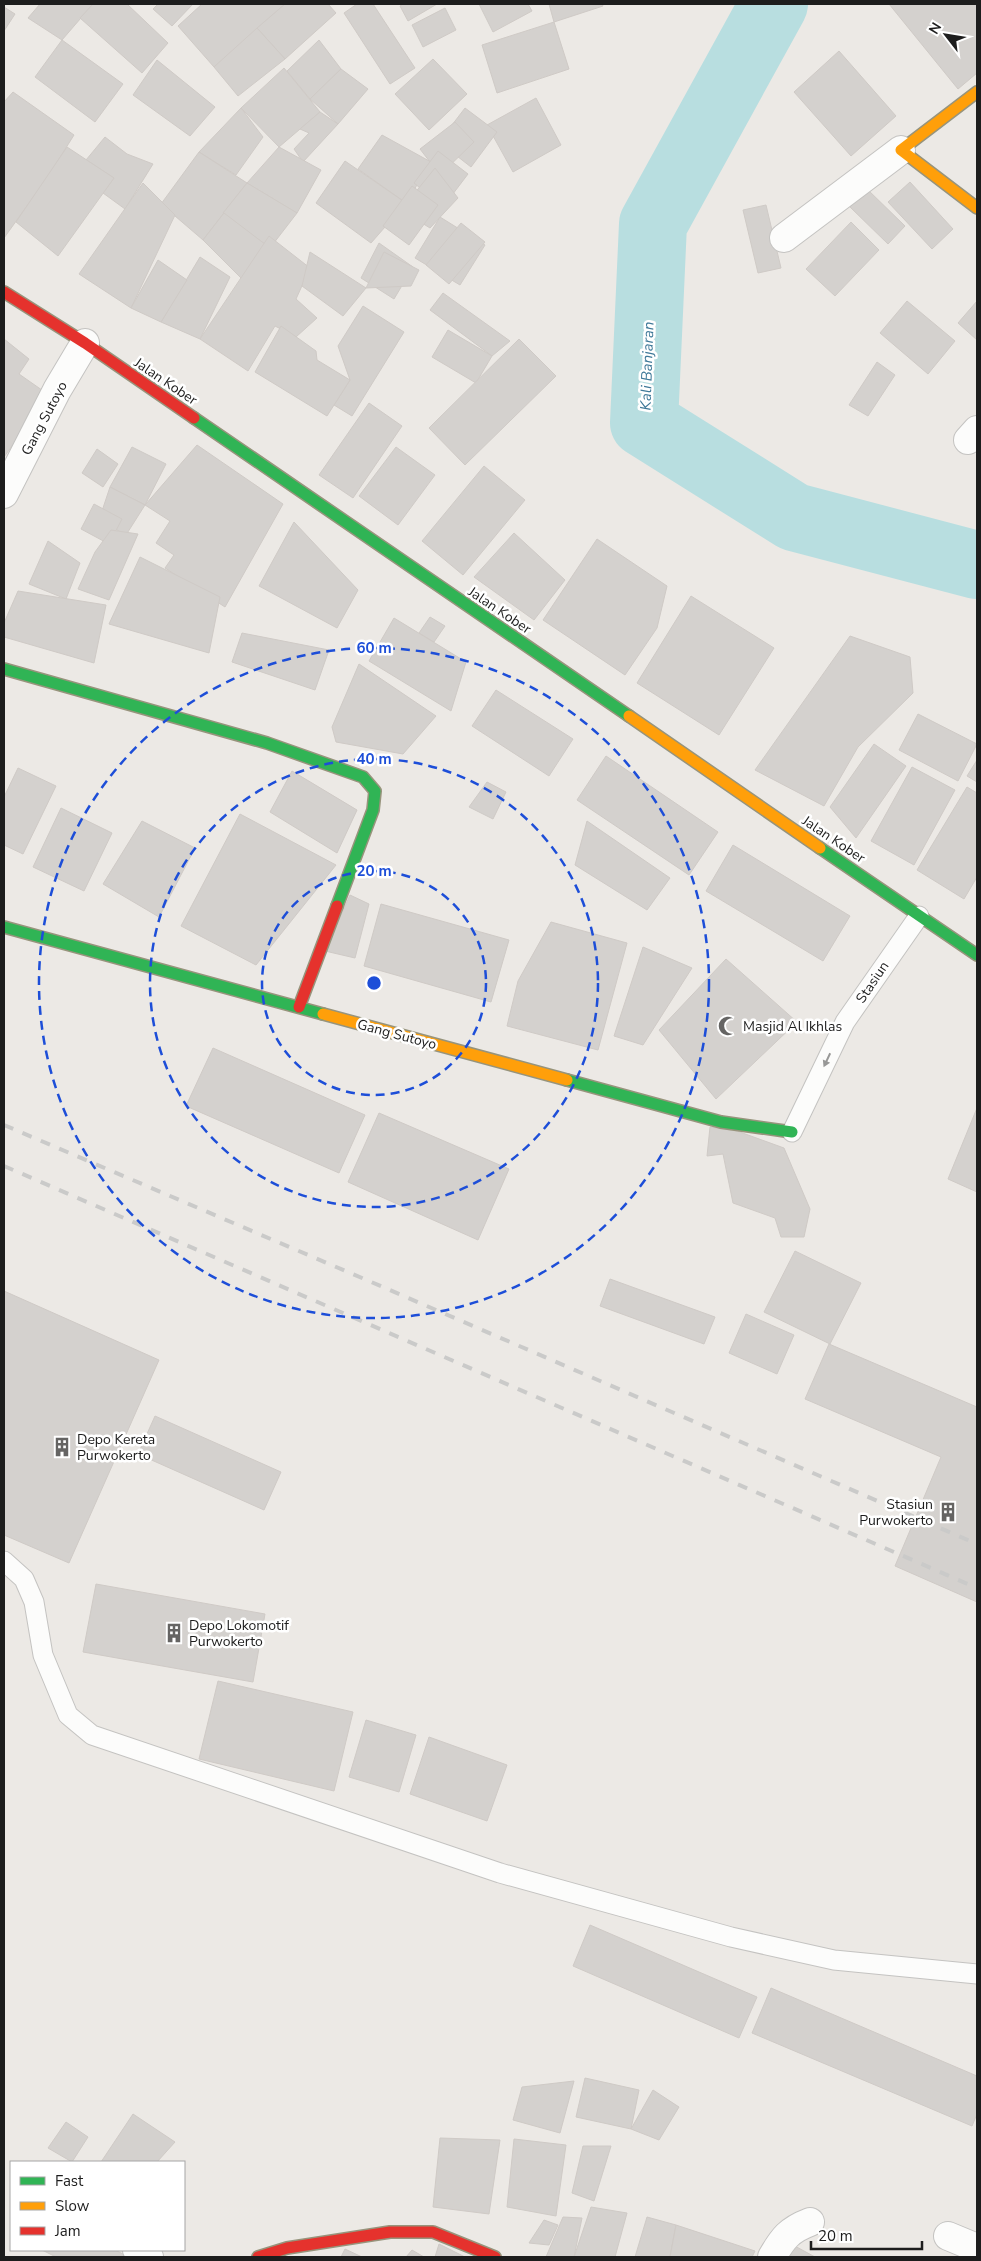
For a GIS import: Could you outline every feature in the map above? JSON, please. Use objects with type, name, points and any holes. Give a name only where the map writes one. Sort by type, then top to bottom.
[{"type":"street","points":[[784,238],[977,92]]},
{"type":"street","points":[[901,150],[977,208]]},
{"type":"street","name":"Jalan Kober","points":[[4,292],[86,343],[977,955]]},
{"type":"street","name":"Gang Sutoyo","points":[[4,494],[57,390],[86,343]]},
{"type":"street","points":[[4,669],[267,743],[363,777],[376,791],[373,810],[299,1007]]},
{"type":"street","name":"Gang Sutoyo","points":[[4,927],[721,1122],[792,1132]]},
{"type":"street","points":[[772,2257],[787,2234],[795,2227],[810,2222]]},
{"type":"street","points":[[258,2257],[287,2248],[390,2232],[432,2232],[495,2257]]},
{"type":"street","points":[[948,2236],[977,2248]]},
{"type":"lane","name":"Stasiun","points":[[792,1132],[845,1022],[919,916]]},
{"type":"lane","points":[[4,1562],[24,1579],[34,1602],[43,1655],[68,1715],[92,1735],[500,1874],[731,1937],[834,1960],[977,1974]]},
{"type":"building","points":[[40,4],[93,4],[62,40],[28,18]]},
{"type":"building","points":[[93,4],[127,4],[168,43],[142,73],[80,18]]},
{"type":"building","points":[[158,4],[193,4],[172,26],[153,9]]},
{"type":"building","points":[[202,4],[285,4],[214,67],[178,26]]},
{"type":"building","points":[[285,4],[328,4],[336,13],[285,59],[257,28]]},
{"type":"building","points":[[357,4],[373,4],[415,68],[390,84],[344,13]]},
{"type":"building","points":[[403,4],[437,4],[408,21],[400,6]]},
{"type":"building","points":[[479,4],[528,4],[532,11],[493,32]]},
{"type":"building","points":[[549,4],[602,4],[603,6],[554,22]]},
{"type":"building","points":[[889,4],[977,4],[977,73],[958,89]]},
{"type":"building","points":[[4,7],[15,14],[4,31]]},
{"type":"building","points":[[445,8],[456,30],[423,47],[412,25]]},
{"type":"building","points":[[554,22],[569,69],[497,93],[482,45]]},
{"type":"building","points":[[257,28],[285,59],[238,96],[214,67]]},
{"type":"building","points":[[62,40],[123,84],[95,122],[35,77]]},
{"type":"building","points":[[319,40],[341,69],[310,99],[287,71]]},
{"type":"building","points":[[839,51],[896,116],[851,156],[794,92]]},
{"type":"building","points":[[433,59],[467,94],[429,130],[395,94]]},
{"type":"building","points":[[157,60],[215,107],[190,136],[133,95]]},
{"type":"building","points":[[284,68],[320,112],[279,147],[241,108]]},
{"type":"building","points":[[341,69],[368,89],[338,124],[310,99]]},
{"type":"building","points":[[13,92],[74,135],[47,178],[4,238],[4,102]]},
{"type":"building","points":[[536,98],[561,145],[513,172],[487,125]]},
{"type":"building","points":[[241,108],[263,137],[236,175],[199,152]]},
{"type":"building","points":[[465,108],[497,132],[471,167],[439,142]]},
{"type":"building","points":[[320,112],[338,124],[303,162],[294,149],[309,133],[300,129]]},
{"type":"building","points":[[455,122],[474,142],[440,175],[420,149]]},
{"type":"building","points":[[382,135],[431,162],[406,203],[358,169]]},
{"type":"building","points":[[105,137],[127,154],[153,164],[125,209],[103,193],[114,178],[86,160]]},
{"type":"building","points":[[67,147],[114,178],[58,256],[16,222]]},
{"type":"building","points":[[279,147],[321,170],[297,213],[247,183]]},
{"type":"building","points":[[438,151],[468,174],[443,207],[414,183]]},
{"type":"building","points":[[199,152],[247,183],[203,240],[161,204]]},
{"type":"building","points":[[345,161],[406,203],[371,243],[316,203]]},
{"type":"building","points":[[435,168],[458,198],[430,228],[401,210]]},
{"type":"building","points":[[910,182],[953,229],[932,249],[888,202]]},
{"type":"building","points":[[143,183],[175,215],[131,308],[79,274]]},
{"type":"building","points":[[247,183],[297,213],[270,248],[223,213]]},
{"type":"building","points":[[412,186],[438,205],[409,245],[383,226]]},
{"type":"building","points":[[867,189],[905,226],[888,244],[850,207]]},
{"type":"building","points":[[766,205],[781,268],[758,273],[743,210]]},
{"type":"building","points":[[224,213],[270,248],[245,282],[203,240]]},
{"type":"building","points":[[440,217],[485,245],[460,285],[415,258]]},
{"type":"building","points":[[851,222],[879,250],[835,296],[806,269]]},
{"type":"building","points":[[461,223],[485,242],[449,284],[426,265]]},
{"type":"building","points":[[269,236],[310,268],[296,299],[317,318],[296,337],[275,326],[248,371],[200,339]]},
{"type":"building","points":[[379,243],[413,267],[394,299],[361,278]]},
{"type":"building","points":[[310,252],[366,288],[343,316],[302,286]]},
{"type":"building","points":[[384,252],[419,270],[411,286],[366,288]]},
{"type":"building","points":[[200,257],[230,277],[200,339],[161,322]]},
{"type":"building","points":[[158,260],[187,280],[161,322],[131,308]]},
{"type":"building","points":[[443,293],[510,341],[492,356],[430,310]]},
{"type":"building","points":[[907,301],[955,341],[928,374],[880,333]]},
{"type":"building","points":[[977,301],[977,340],[958,323]]},
{"type":"building","points":[[363,306],[404,332],[352,416],[334,405],[350,380],[338,346]]},
{"type":"building","points":[[281,326],[316,351],[317,360],[350,380],[327,416],[255,372]]},
{"type":"building","points":[[448,330],[492,356],[476,383],[432,357]]},
{"type":"building","points":[[4,339],[29,359],[19,374],[49,395],[4,457]]},
{"type":"building","points":[[519,339],[556,376],[465,465],[429,428]]},
{"type":"building","points":[[877,362],[895,375],[868,416],[849,405]]},
{"type":"building","points":[[369,403],[402,426],[353,498],[319,475]]},
{"type":"building","points":[[197,445],[283,504],[225,607],[165,568],[174,555],[156,543],[170,521],[145,505]]},
{"type":"building","points":[[132,447],[166,464],[145,505],[110,487]]},
{"type":"building","points":[[396,447],[435,475],[398,525],[359,496]]},
{"type":"building","points":[[97,449],[118,464],[103,487],[82,473]]},
{"type":"building","points":[[484,466],[525,500],[463,575],[422,541]]},
{"type":"building","points":[[110,487],[145,505],[126,535],[99,520]]},
{"type":"building","points":[[94,504],[122,519],[109,544],[81,529]]},
{"type":"building","points":[[294,522],[358,590],[337,628],[259,586]]},
{"type":"building","points":[[111,530],[138,534],[109,600],[78,589],[95,552]]},
{"type":"building","points":[[514,533],[565,580],[534,620],[474,577]]},
{"type":"building","points":[[597,539],[667,586],[657,628],[625,675],[543,620]]},
{"type":"building","points":[[48,541],[80,563],[66,599],[29,584]]},
{"type":"building","points":[[140,557],[220,597],[209,653],[109,624]]},
{"type":"building","points":[[18,591],[106,605],[94,663],[4,637],[4,623]]},
{"type":"building","points":[[691,596],[774,648],[719,735],[637,683]]},
{"type":"building","points":[[430,617],[445,626],[434,642],[419,633]]},
{"type":"building","points":[[394,618],[466,662],[451,711],[369,661]]},
{"type":"building","points":[[242,633],[329,650],[315,690],[232,662]]},
{"type":"building","points":[[850,636],[910,657],[913,693],[858,747],[824,806],[755,770]]},
{"type":"building","points":[[359,664],[436,716],[403,754],[336,742],[332,727]]},
{"type":"building","points":[[496,690],[573,739],[549,776],[472,726]]},
{"type":"building","points":[[918,714],[977,744],[958,781],[899,750]]},
{"type":"building","points":[[874,744],[906,766],[856,838],[830,807]]},
{"type":"building","points":[[606,756],[718,832],[689,875],[577,800]]},
{"type":"building","points":[[977,760],[977,782],[967,776]]},
{"type":"building","points":[[912,767],[955,790],[914,865],[871,841]]},
{"type":"building","points":[[18,768],[56,786],[23,854],[4,845],[4,797]]},
{"type":"building","points":[[292,771],[357,810],[337,853],[270,812]]},
{"type":"building","points":[[487,782],[506,792],[493,819],[469,807]]},
{"type":"building","points":[[967,787],[977,793],[977,877],[964,899],[917,870]]},
{"type":"building","points":[[61,808],[112,833],[84,891],[33,867]]},
{"type":"building","points":[[240,814],[336,865],[256,965],[181,926]]},
{"type":"building","points":[[142,821],[195,848],[159,917],[103,884]]},
{"type":"building","points":[[587,821],[670,878],[647,910],[575,865]]},
{"type":"building","points":[[733,845],[850,916],[823,961],[706,891]]},
{"type":"building","points":[[350,895],[369,904],[355,958],[325,951]]},
{"type":"building","points":[[381,904],[509,940],[491,1002],[364,966]]},
{"type":"building","points":[[551,922],[627,943],[598,1050],[507,1026],[518,981]]},
{"type":"building","points":[[643,947],[692,968],[643,1045],[614,1036]]},
{"type":"building","name":"Masjid Al Ikhlas","points":[[726,959],[797,1022],[716,1099],[659,1030]]},
{"type":"building","points":[[213,1048],[365,1115],[339,1173],[186,1106]]},
{"type":"building","points":[[977,1108],[977,1192],[948,1179]]},
{"type":"building","points":[[379,1113],[509,1169],[478,1240],[348,1182]]},
{"type":"building","points":[[710,1127],[737,1131],[784,1148],[810,1209],[804,1237],[781,1237],[775,1218],[733,1203],[723,1154],[707,1156]]},
{"type":"building","points":[[795,1251],[861,1283],[830,1344],[764,1312]]},
{"type":"building","points":[[610,1279],[715,1317],[704,1344],[600,1306]]},
{"type":"building","name":"Depo Kereta Purwokerto","points":[[4,1291],[159,1360],[69,1563],[4,1535]]},
{"type":"building","points":[[746,1314],[794,1335],[777,1374],[729,1353]]},
{"type":"building","name":"Stasiun Purwokerto","points":[[829,1344],[977,1407],[977,1602],[895,1566],[941,1457],[805,1399]]},
{"type":"building","points":[[155,1416],[281,1472],[264,1510],[138,1454]]},
{"type":"building","name":"Depo Lokomotif Purwokerto","points":[[96,1584],[265,1614],[253,1682],[83,1652]]},
{"type":"building","points":[[218,1681],[353,1712],[334,1791],[199,1759]]},
{"type":"building","points":[[366,1720],[416,1735],[399,1792],[349,1777]]},
{"type":"building","points":[[429,1737],[507,1765],[487,1821],[410,1794]]},
{"type":"building","points":[[590,1925],[757,1997],[739,2038],[573,1966]]},
{"type":"building","points":[[771,1988],[977,2076],[977,2114],[972,2126],[752,2033]]},
{"type":"building","points":[[585,2078],[639,2090],[631,2129],[576,2117]]},
{"type":"building","points":[[574,2081],[560,2133],[513,2120],[522,2087]]},
{"type":"building","points":[[653,2090],[679,2107],[659,2140],[631,2129]]},
{"type":"building","points":[[133,2114],[175,2142],[158,2161],[102,2161]]},
{"type":"building","points":[[66,2122],[88,2137],[73,2161],[48,2148]]},
{"type":"building","points":[[440,2138],[500,2140],[489,2214],[433,2207]]},
{"type":"building","points":[[514,2139],[566,2145],[556,2216],[507,2207]]},
{"type":"building","points":[[583,2146],[611,2146],[594,2201],[572,2193]]},
{"type":"building","points":[[591,2207],[627,2213],[615,2257],[574,2257]]},
{"type":"building","points":[[563,2217],[582,2218],[574,2257],[546,2257]]},
{"type":"building","points":[[647,2217],[676,2225],[670,2257],[635,2257]]},
{"type":"building","points":[[544,2220],[558,2225],[549,2245],[529,2243]]},
{"type":"building","points":[[676,2225],[755,2251],[752,2257],[670,2257]]},
{"type":"building","points":[[439,2244],[465,2257],[435,2257]]},
{"type":"building","points":[[793,2245],[815,2257],[787,2257]]},
{"type":"building","points":[[345,2249],[362,2257],[341,2257]]},
{"type":"building","points":[[412,2250],[424,2257],[406,2257]]},
{"type":"building","points":[[44,2251],[117,2251],[129,2257],[56,2257]]},
{"type":"waterway","name":"Kali Banjaran","points":[[774,4],[653,224],[644,423],[794,517],[977,565]]},
{"type":"railway","points":[[4,1125],[977,1544]]},
{"type":"railway","points":[[4,1166],[977,1588]]},
{"type":"traffic: fast","points":[[194,418],[629,716]]},
{"type":"traffic: fast","points":[[4,669],[267,743],[363,777],[375,791],[373,810],[337,906]]},
{"type":"traffic: fast","points":[[820,848],[977,955]]},
{"type":"traffic: fast","points":[[4,927],[323,1014]]},
{"type":"traffic: fast","points":[[567,1080],[721,1122],[792,1132]]},
{"type":"traffic: slow","points":[[977,92],[901,150],[977,208]]},
{"type":"traffic: slow","points":[[629,716],[820,848]]},
{"type":"traffic: slow","points":[[323,1014],[567,1080]]},
{"type":"traffic: jam","points":[[4,292],[85,343],[194,418]]},
{"type":"traffic: jam","points":[[299,1007],[337,906]]},
{"type":"traffic: jam","points":[[258,2257],[287,2248],[390,2232],[433,2232],[495,2257]]},
{"type":"place","name":"Masjid Al Ikhlas","points":[[728,1026]]},
{"type":"place","name":"Depo Kereta Purwokerto","points":[[62,1447]]},
{"type":"place","name":"Stasiun Purwokerto","points":[[948,1512]]},
{"type":"place","name":"Depo Lokomotif Purwokerto","points":[[174,1633]]}]
